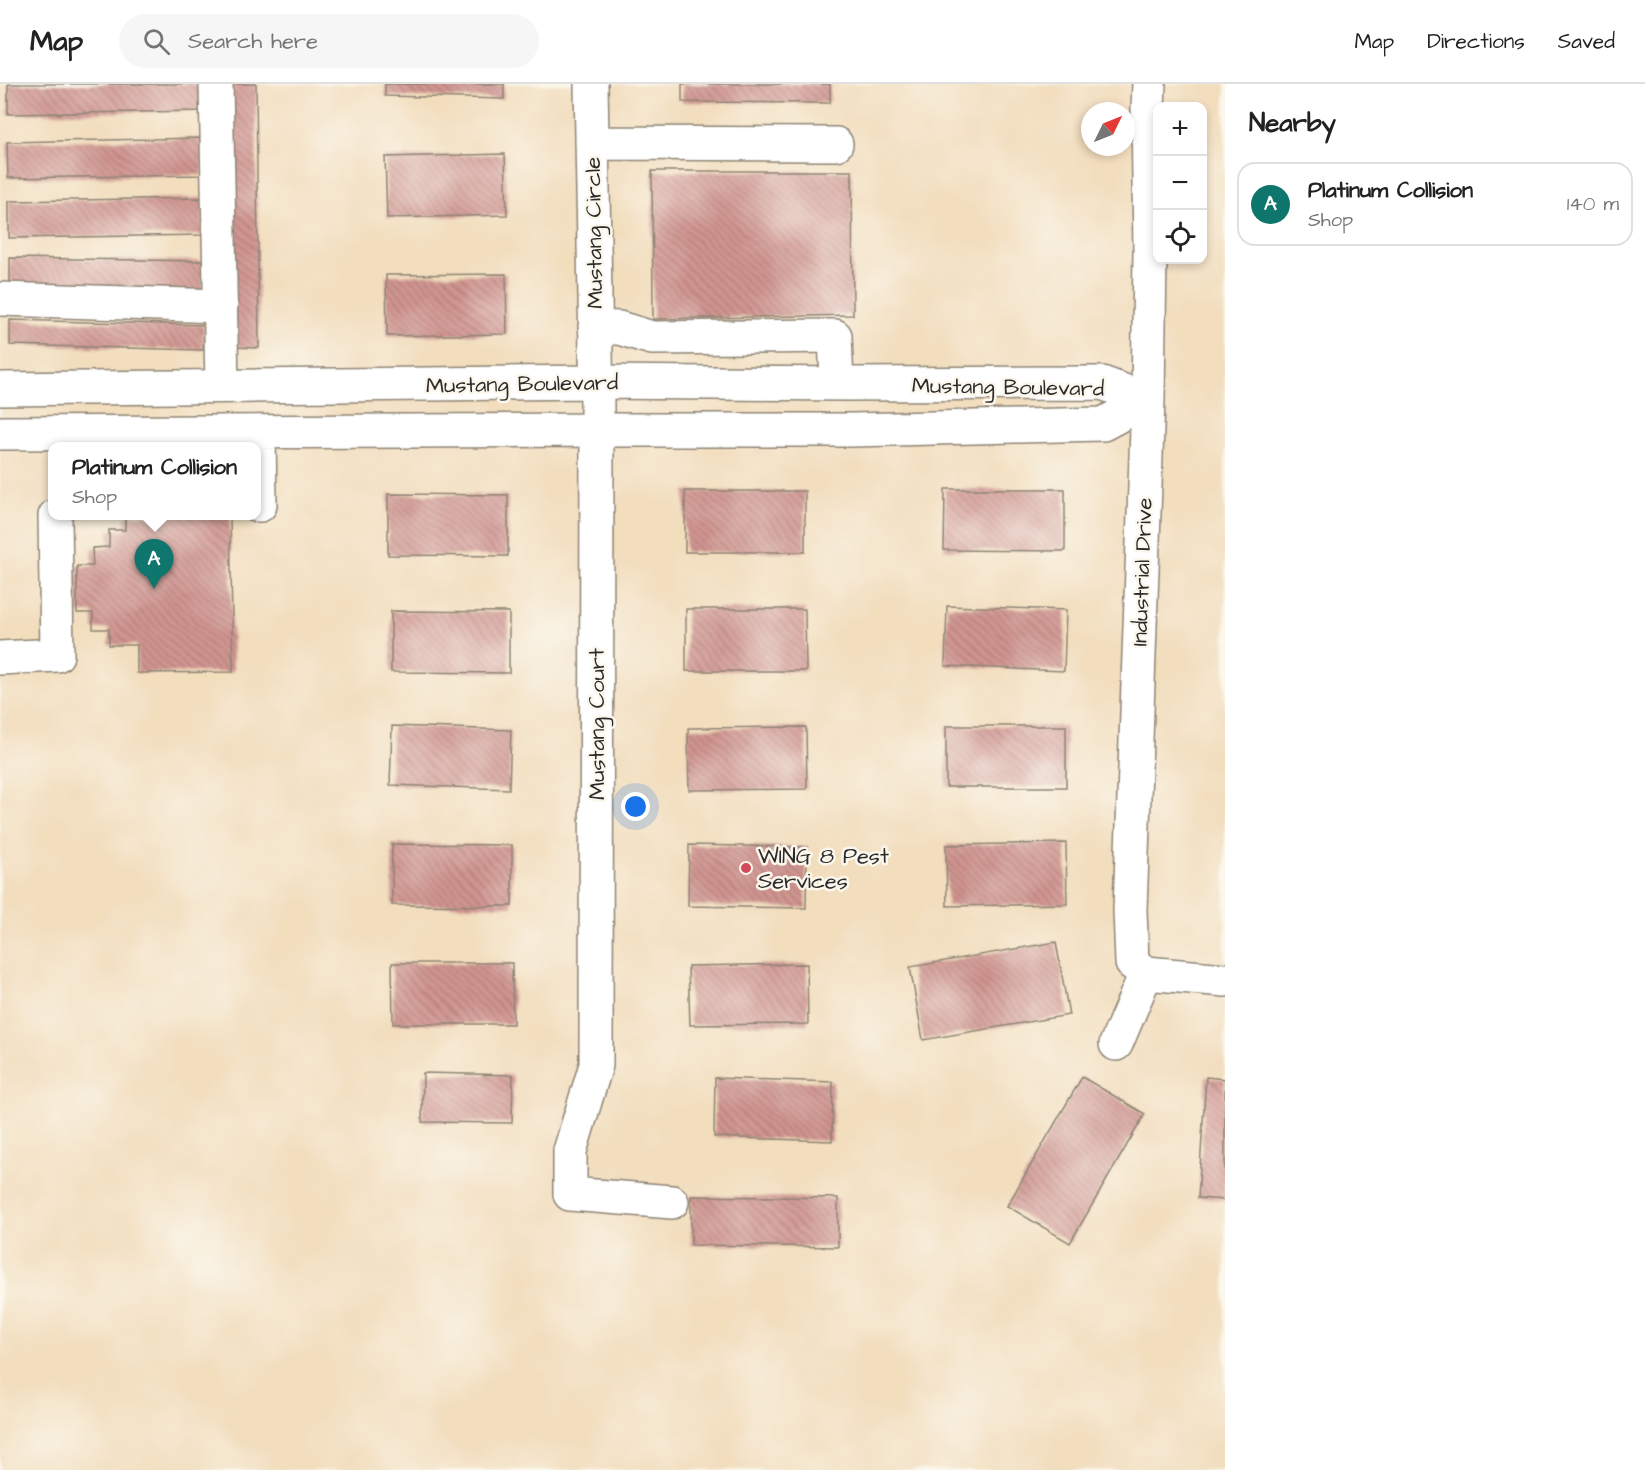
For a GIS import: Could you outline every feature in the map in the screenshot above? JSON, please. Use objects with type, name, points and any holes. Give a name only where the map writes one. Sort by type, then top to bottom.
[{"type":"street","points":[[216,84],[222,386]]},
{"type":"street","name":"Mustang Circle","points":[[591,84],[596,382]]},
{"type":"street","name":"Industrial Drive","points":[[1146,974],[1132,963],[1130,910],[1148,400],[1149,84]]},
{"type":"street","points":[[592,143],[836,144]]},
{"type":"street","points":[[0,299],[221,306]]},
{"type":"street","points":[[595,327],[619,328],[652,338],[835,336],[837,383]]},
{"type":"street","name":"Mustang Boulevard","points":[[0,389],[596,382],[1102,383],[1148,400]]},
{"type":"street","name":"Mustang Court","points":[[596,382],[596,1065],[570,1150],[570,1194],[672,1202]]},
{"type":"street","name":"Mustang Boulevard","points":[[0,434],[852,430],[1103,424],[1148,400]]},
{"type":"street","points":[[260,432],[260,442]]},
{"type":"street","points":[[0,658],[57,655],[56,520]]},
{"type":"street","points":[[1116,1044],[1146,974],[1225,980]]},
{"type":"building","points":[[8,84],[202,84],[203,111],[8,114]]},
{"type":"building","points":[[231,84],[256,84],[259,348],[234,347]]},
{"type":"building","points":[[385,84],[504,84],[504,99],[385,96]]},
{"type":"building","points":[[682,84],[830,84],[830,103],[682,102]]},
{"type":"building","points":[[202,138],[203,175],[8,178],[7,142]]},
{"type":"building","points":[[505,154],[507,215],[387,218],[385,157]]},
{"type":"building","points":[[652,171],[852,171],[853,315],[653,319]]},
{"type":"building","points":[[203,198],[203,235],[9,238],[9,201]]},
{"type":"building","points":[[10,258],[203,261],[203,297],[10,294]]},
{"type":"building","points":[[506,274],[507,334],[387,336],[386,275]]},
{"type":"building","points":[[10,320],[204,325],[203,350],[10,345]]},
{"type":"building","points":[[945,489],[1065,489],[1065,551],[944,550]]},
{"type":"building","points":[[685,491],[805,491],[805,552],[685,552]]},
{"type":"building","points":[[388,494],[508,495],[508,556],[388,555]]},
{"type":"building","points":[[125,520],[230,520],[233,672],[137,673],[137,645],[109,645],[109,629],[93,629],[93,613],[77,613],[77,566],[93,566],[92,548],[109,547],[109,530],[125,530]]},
{"type":"building","points":[[947,606],[1066,610],[1064,671],[945,666]]},
{"type":"building","points":[[686,609],[805,609],[806,671],[686,671]]},
{"type":"building","points":[[391,611],[509,612],[509,673],[391,672]]},
{"type":"building","points":[[392,726],[511,730],[509,789],[390,785]]},
{"type":"building","points":[[946,726],[1066,726],[1066,787],[946,787]]},
{"type":"building","points":[[806,727],[807,789],[689,790],[688,728]]},
{"type":"building","points":[[1066,843],[1067,904],[947,906],[946,845]]},
{"type":"building","points":[[392,844],[512,845],[512,906],[392,905]]},
{"type":"building","points":[[689,845],[807,847],[806,908],[688,906]]},
{"type":"building","points":[[1056,942],[1069,1015],[923,1040],[910,967]]},
{"type":"building","points":[[392,963],[512,963],[513,1024],[393,1024]]},
{"type":"building","points":[[807,964],[808,1024],[690,1025],[688,966]]},
{"type":"building","points":[[423,1073],[513,1075],[512,1123],[422,1122]]},
{"type":"building","points":[[1082,1077],[1145,1114],[1070,1243],[1007,1206]]},
{"type":"building","points":[[1206,1077],[1225,1079],[1225,1200],[1198,1198]]},
{"type":"building","points":[[715,1078],[833,1082],[832,1141],[714,1137]]},
{"type":"building","points":[[691,1196],[838,1198],[838,1247],[691,1245]]},
{"type":"place","name":"Platinum Collision","points":[[154,589]]},
{"type":"place","name":"WING 8 Pest Services","points":[[746,868]]}]
